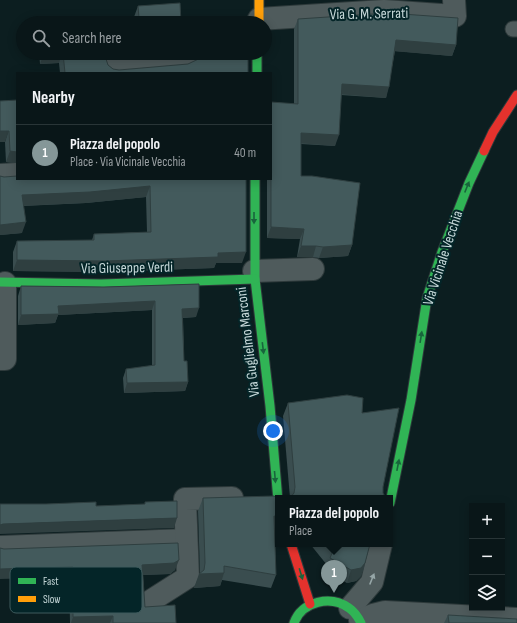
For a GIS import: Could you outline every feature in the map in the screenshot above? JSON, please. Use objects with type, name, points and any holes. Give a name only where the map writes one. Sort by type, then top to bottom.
[{"type":"street","name":"Via G. M. Serrati","points":[[259,14],[454,8]]},
{"type":"street","points":[[114,68],[183,62],[187,60]]},
{"type":"street","points":[[257,60],[257,72]]},
{"type":"street","name":"Via Vicinale Vecchia","points":[[392,495],[408,415],[427,298],[442,252],[469,183],[493,132],[511,114],[517,95]]},
{"type":"street","points":[[0,175],[16,174]]},
{"type":"street","name":"Via Guglielmo Marconi","points":[[255,180],[255,275],[270,406],[268,499]]},
{"type":"street","points":[[255,275],[313,269]]},
{"type":"street","name":"Via Giuseppe Verdi","points":[[2,283],[101,284],[255,275]]},
{"type":"street","points":[[0,359],[5,359],[2,283]]},
{"type":"street","points":[[152,600],[188,577],[185,499],[268,499]]},
{"type":"street","points":[[0,547],[186,540]]},
{"type":"street","points":[[293,547],[310,604]]},
{"type":"street","points":[[357,617],[372,582],[380,547]]},
{"type":"street","points":[[294,623],[298,614],[310,604],[324,600],[337,602],[357,617],[385,612],[517,619]]},
{"type":"building","points":[[180,3],[181,16],[139,16],[138,6]]},
{"type":"building","points":[[388,13],[458,18],[456,45],[396,40],[389,87],[342,84],[339,135],[301,133],[301,176],[312,176],[360,183],[352,245],[323,247],[301,246],[304,229],[271,227],[272,102],[298,104],[298,19]]},
{"type":"building","points":[[64,60],[106,60],[108,65],[113,69],[119,70],[188,64],[196,60],[248,60],[248,72],[65,72]]},
{"type":"building","points":[[16,100],[16,152],[10,151],[9,131],[0,131],[0,101]]},
{"type":"building","points":[[0,176],[16,176],[16,180],[246,180],[246,252],[218,253],[218,257],[105,261],[17,260],[17,241],[94,240],[94,234],[151,232],[150,186],[90,192],[22,195],[26,222],[0,225]]},
{"type":"building","points":[[199,284],[199,308],[182,309],[184,361],[187,361],[188,382],[127,383],[126,369],[155,365],[155,301],[58,306],[59,314],[21,315],[21,286],[104,287]]},
{"type":"building","points":[[347,395],[363,398],[362,413],[399,408],[383,487],[384,495],[292,495],[295,487],[288,403]]},
{"type":"building","points":[[275,497],[274,516],[276,575],[224,566],[224,573],[199,574],[204,570],[205,563],[203,498]]},
{"type":"building","points":[[177,501],[177,518],[0,525],[0,504],[96,502],[96,506]]},
{"type":"building","points":[[178,543],[179,560],[174,563],[142,565],[145,607],[175,605],[176,623],[113,623],[113,616],[73,617],[73,613],[142,613],[142,567],[10,567],[10,569],[0,569],[0,548]]},
{"type":"building","points":[[327,547],[369,547],[365,563],[361,568],[351,570],[330,558],[332,553]]},
{"type":"building","points":[[448,615],[517,619],[517,623],[449,623]]},
{"type":"traffic: fast","points":[[257,60],[257,72]]},
{"type":"traffic: fast","points":[[392,495],[411,400],[427,298],[442,252],[469,183],[484,151]]},
{"type":"traffic: fast","points":[[255,180],[255,279],[270,406],[277,495]]},
{"type":"traffic: fast","points":[[0,282],[101,284],[255,279]]},
{"type":"traffic: fast","points":[[294,623],[303,610],[310,605],[326,601],[342,604],[349,608],[353,611],[361,623]]},
{"type":"traffic: slow","points":[[259,0],[259,16]]},
{"type":"traffic: jam","points":[[484,151],[493,132],[517,95]]},
{"type":"traffic: jam","points":[[292,547],[310,604]]},
{"type":"place","name":"Piazza del popolo","points":[[334,593]]}]
